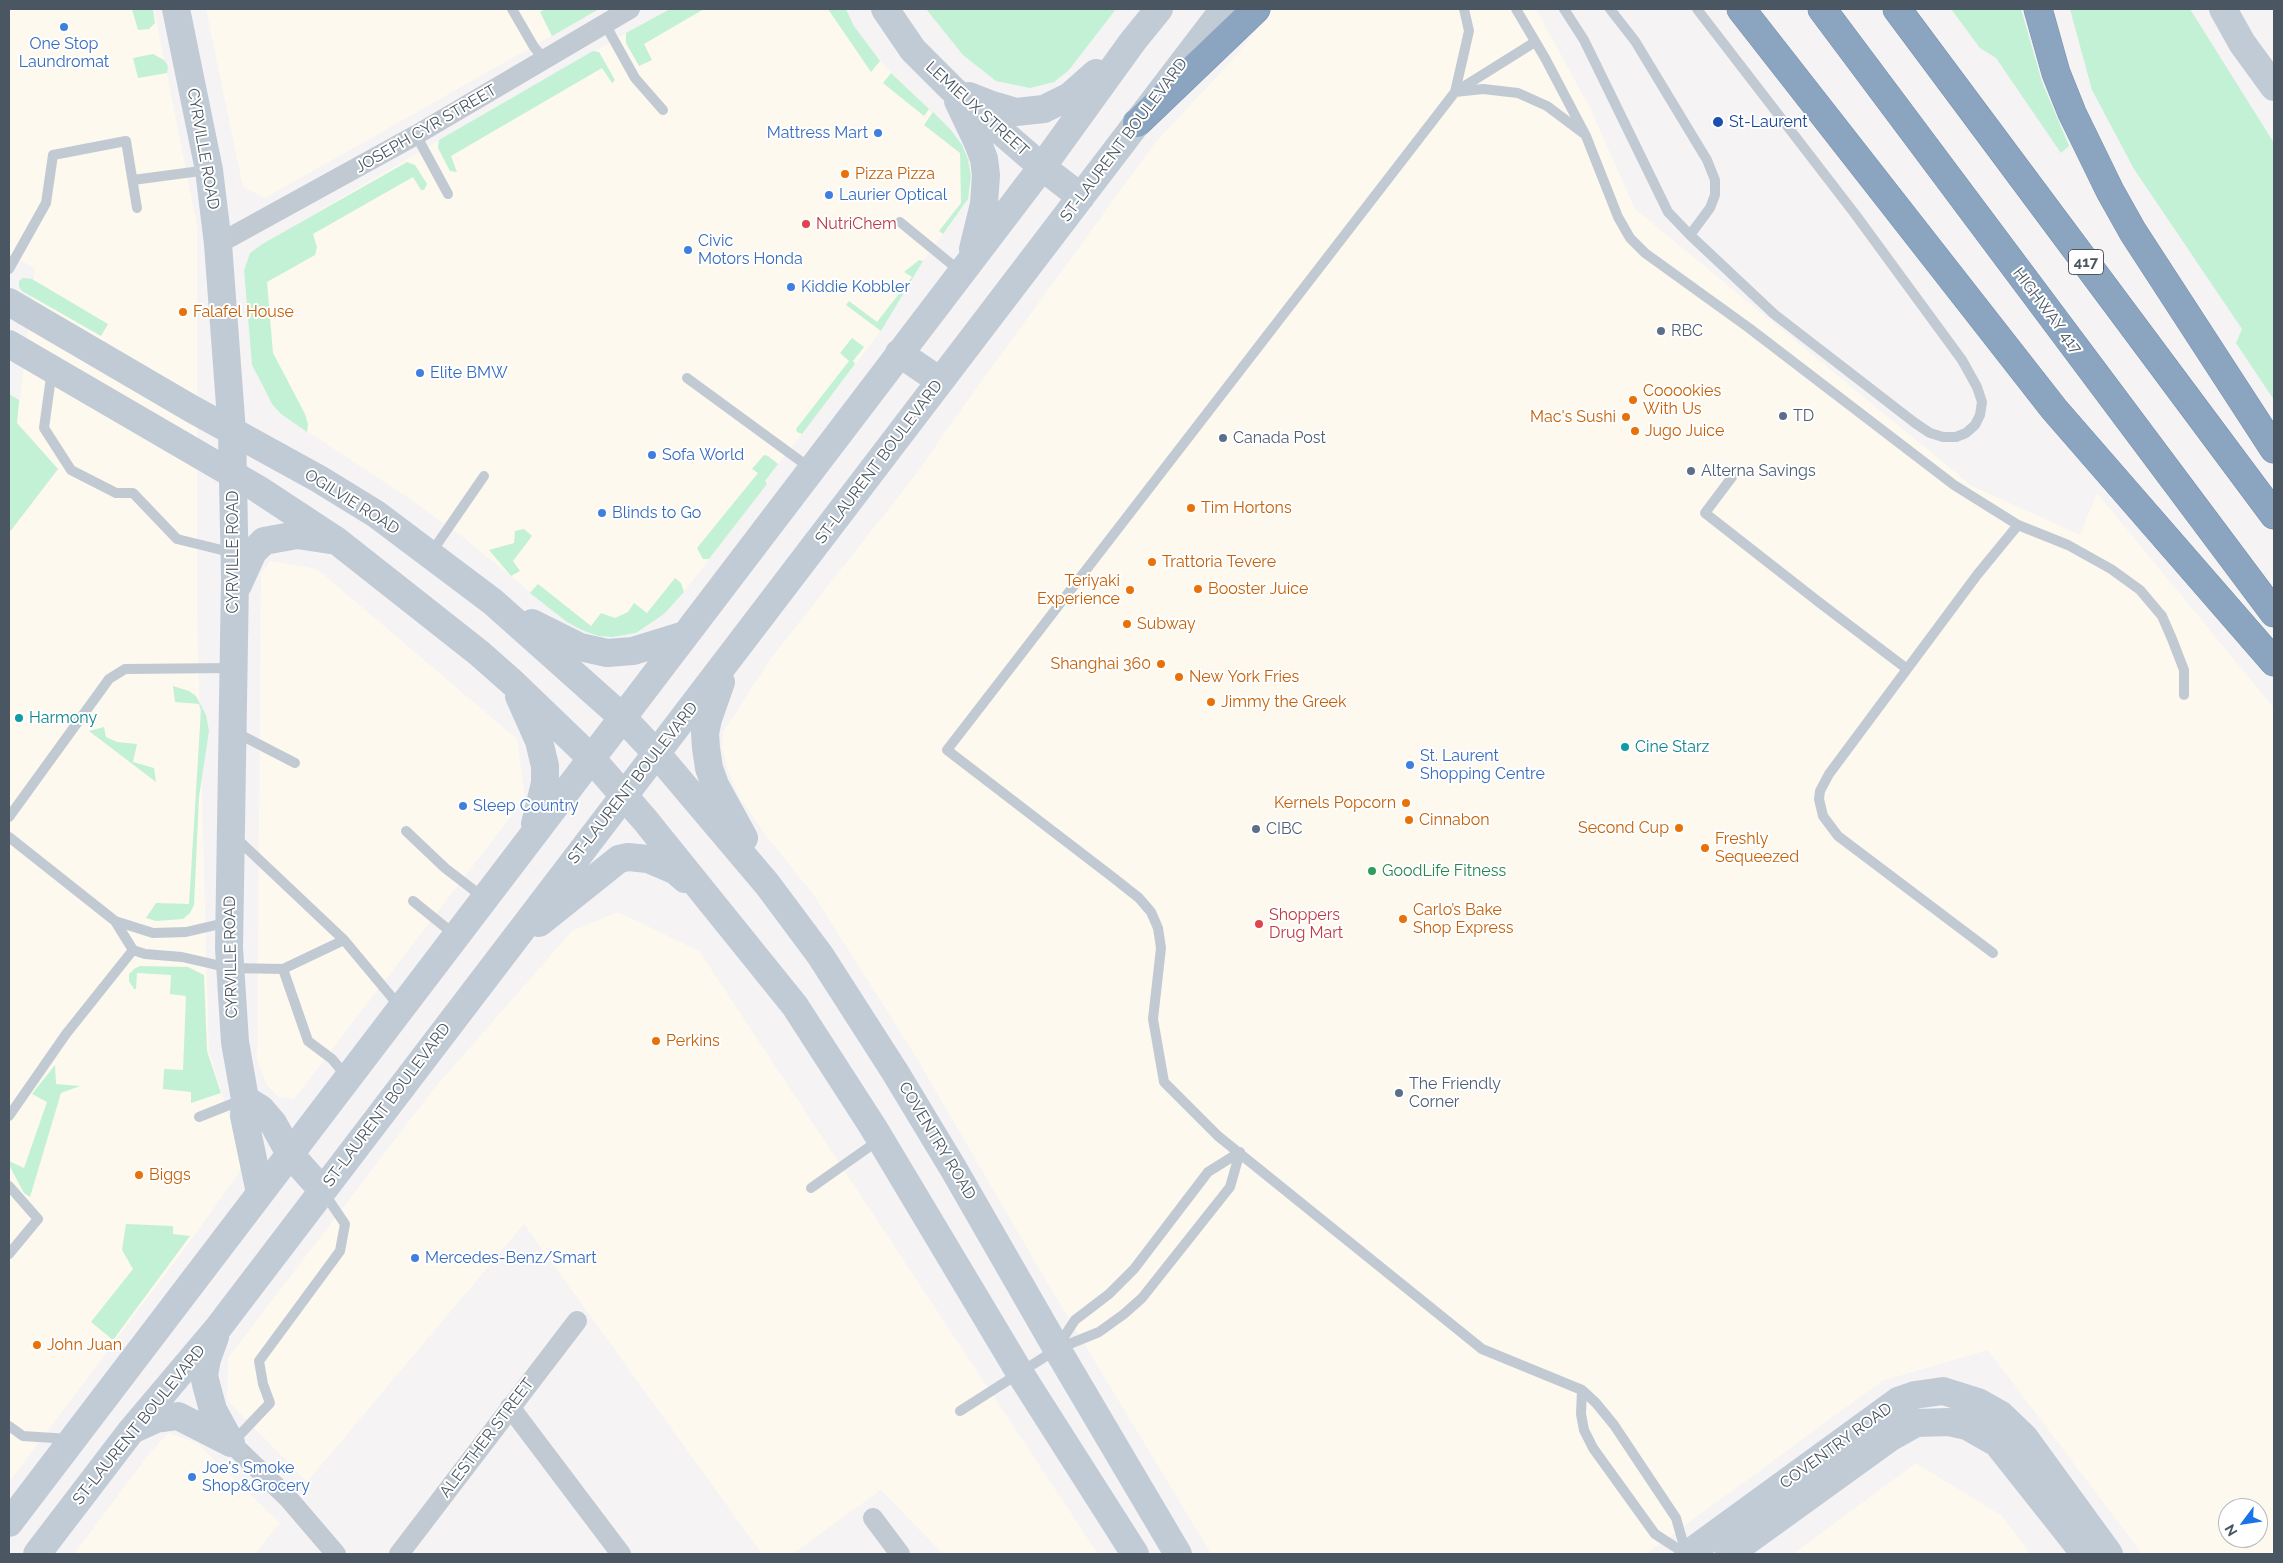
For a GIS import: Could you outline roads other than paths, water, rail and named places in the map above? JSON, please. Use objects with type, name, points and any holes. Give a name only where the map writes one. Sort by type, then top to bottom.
[{"type":"highway","points":[[1137,123],[1256,9]]},
{"type":"highway","points":[[1741,9],[2054,410],[2274,662]]},
{"type":"highway","name":"HIGHWAY 417","points":[[1822,9],[2274,613]]},
{"type":"highway","name":"417","points":[[1897,9],[2274,515]]},
{"type":"highway","points":[[2038,9],[2056,74],[2072,113],[2110,191],[2133,232],[2274,449]]},
{"type":"main road","name":"CYRVILLE ROAD","points":[[176,9],[209,170],[218,244],[232,432],[234,592],[230,968],[235,1042],[245,1099],[244,1116],[260,1193]]},
{"type":"main road","name":"LEMIEUX STREET","points":[[885,9],[913,50],[952,89],[1042,167],[1081,197]]},
{"type":"main road","points":[[9,1523],[1042,167],[1133,41],[1159,9]]},
{"type":"main road","name":"ST-LAURENT BOULEVARD","points":[[37,1554],[130,1431],[218,1328],[1224,9]]},
{"type":"main road","points":[[2223,9],[2242,43],[2274,88]]},
{"type":"main road","points":[[952,89],[1005,110],[1016,112],[1044,109],[1070,96],[1133,41]]},
{"type":"main road","points":[[952,89],[978,143],[984,159],[986,175],[984,204],[966,266]]},
{"type":"main road","name":"OGILVIE ROAD","points":[[9,302],[232,432],[319,479],[376,514],[493,602],[622,717],[657,754]]},
{"type":"main road","points":[[9,344],[233,474],[337,541],[480,653],[591,758],[740,935],[795,1006],[880,1140],[1019,1371],[1135,1554]]},
{"type":"main road","points":[[899,353],[940,381]]},
{"type":"main road","points":[[234,592],[253,552],[264,541],[297,535],[337,541]]},
{"type":"main road","points":[[493,602],[561,638],[592,651],[619,653],[633,651],[685,635]]},
{"type":"main road","points":[[733,653],[708,719],[705,733],[706,748],[715,785],[768,884]]},
{"type":"main road","points":[[513,683],[539,741],[545,766],[544,783],[532,835]]},
{"type":"main road","name":"COVENTRY ROAD","points":[[657,754],[768,884],[820,955],[895,1072],[1178,1554]]},
{"type":"main road","points":[[501,955],[612,864],[628,857],[648,859],[676,871],[740,935]]},
{"type":"main road","points":[[245,1099],[261,1109],[273,1123],[290,1154],[322,1190]]},
{"type":"main road","points":[[218,1328],[207,1359],[204,1375],[213,1410],[231,1443]]},
{"type":"main road","name":"COVENTRY ROAD","points":[[1687,1554],[1898,1401],[1914,1395],[1943,1391],[1978,1402],[2001,1415],[2024,1437],[2109,1554]]},
{"type":"main road","points":[[130,1431],[156,1419],[178,1416],[231,1443]]},
{"type":"main road","name":"COVENTRY ROAD","points":[[1730,1554],[1890,1437],[1916,1423],[1949,1422],[1968,1426],[1997,1443],[2085,1554]]},
{"type":"street","name":"JOSEPH CYR STREET","points":[[218,244],[416,135],[630,9]]},
{"type":"street","name":"ALESTHER STREET","points":[[398,1554],[577,1321]]},
{"type":"street","points":[[510,1408],[621,1554]]},
{"type":"street","points":[[231,1443],[288,1498],[336,1554]]},
{"type":"street","points":[[873,1518],[900,1554]]},
{"type":"lane","points":[[512,9],[534,46],[545,60]]},
{"type":"lane","points":[[1455,92],[1469,31],[1464,9]]},
{"type":"lane","points":[[1516,9],[1586,136],[1618,217],[1630,238],[1646,253],[1749,328],[1954,485],[2018,525],[2068,545],[2111,569],[2140,590],[2162,616],[2172,639],[2184,670],[2184,695]]},
{"type":"lane","points":[[1564,9],[1584,40],[1668,212],[1774,314],[1915,423],[1930,433],[1943,437],[1956,437],[1966,433],[1975,425],[1980,415],[1982,402],[1973,380],[1948,339],[1697,9]]},
{"type":"lane","points":[[1610,9],[1635,41],[1707,160],[1715,180],[1715,195],[1710,208],[1690,235]]},
{"type":"lane","points":[[605,24],[635,78],[663,110]]},
{"type":"lane","points":[[1535,42],[1455,92],[947,750],[1139,898],[1151,912],[1158,928],[1161,948],[1153,1019],[1164,1082],[1218,1136],[1482,1349],[1582,1390],[1596,1403],[1614,1425],[1676,1518],[1687,1554]]},
{"type":"lane","points":[[1455,92],[1483,89],[1518,93],[1547,106],[1586,136]]},
{"type":"lane","points":[[416,135],[448,194]]},
{"type":"lane","points":[[9,268],[46,203],[53,155],[126,141],[137,208]]},
{"type":"lane","points":[[133,180],[209,170]]},
{"type":"lane","points":[[900,222],[966,266]]},
{"type":"lane","points":[[52,369],[44,428],[71,470],[116,493],[133,492],[178,539],[234,553]]},
{"type":"lane","points":[[687,378],[811,469]]},
{"type":"lane","points":[[431,554],[484,476]]},
{"type":"lane","points":[[1732,478],[1705,513],[1907,669]]},
{"type":"lane","points":[[1993,952],[1838,836],[1827,824],[1820,807],[1820,791],[1829,774],[1907,669],[1977,575],[2018,525]]},
{"type":"lane","points":[[9,817],[109,679],[125,669],[233,668]]},
{"type":"lane","points":[[232,731],[295,763]]},
{"type":"lane","points":[[406,831],[446,868],[484,898]]},
{"type":"lane","points":[[230,832],[344,940],[401,1008]]},
{"type":"lane","points":[[9,837],[115,921],[133,950],[145,954],[182,957],[230,968],[283,969],[344,940]]},
{"type":"lane","points":[[413,901],[456,936]]},
{"type":"lane","points":[[115,921],[153,932],[186,932],[230,922]]},
{"type":"lane","points":[[9,1116],[66,1034],[133,950]]},
{"type":"lane","points":[[283,969],[308,1041],[332,1059],[348,1078]]},
{"type":"lane","points":[[199,1117],[245,1099]]},
{"type":"lane","points":[[812,1188],[880,1140]]},
{"type":"lane","points":[[960,1411],[1019,1371],[1057,1349],[1098,1332],[1124,1314],[1142,1298],[1230,1188],[1240,1152]]},
{"type":"lane","points":[[1057,1349],[1075,1320],[1109,1294],[1134,1269],[1208,1172],[1240,1152]]},
{"type":"lane","points":[[9,1186],[38,1219],[9,1254]]},
{"type":"lane","points":[[231,1443],[270,1403],[263,1384],[259,1361],[340,1250],[345,1224],[322,1190]]},
{"type":"lane","points":[[1582,1390],[1581,1414],[1584,1430],[1593,1448],[1655,1534],[1687,1554]]},
{"type":"lane","points":[[9,1426],[23,1436],[73,1439]]},
{"type":"place","name":"One Stop Laundromat","points":[[64,27]]},
{"type":"place","name":"St-Laurent","points":[[1718,122]]},
{"type":"place","name":"Mattress Mart","points":[[878,133]]},
{"type":"place","name":"Pizza Pizza","points":[[845,174]]},
{"type":"place","name":"Laurier Optical","points":[[829,195]]},
{"type":"place","name":"NutriChem","points":[[806,224]]},
{"type":"place","name":"Civic Motors Honda","points":[[688,250]]},
{"type":"place","name":"Kiddie Kobbler","points":[[791,287]]},
{"type":"place","name":"Falafel House","points":[[183,312]]},
{"type":"place","name":"RBC","points":[[1661,331]]},
{"type":"place","name":"Elite BMW","points":[[420,373]]},
{"type":"place","name":"Cooookies With Us","points":[[1633,400]]},
{"type":"place","name":"TD","points":[[1783,416]]},
{"type":"place","name":"Mac's Sushi","points":[[1626,417]]},
{"type":"place","name":"Jugo Juice","points":[[1635,431]]},
{"type":"place","name":"Canada Post","points":[[1223,438]]},
{"type":"place","name":"Sofa World","points":[[652,455]]},
{"type":"place","name":"Alterna Savings","points":[[1691,471]]},
{"type":"place","name":"Tim Hortons","points":[[1191,508]]},
{"type":"place","name":"Blinds to Go","points":[[602,513]]},
{"type":"place","name":"Trattoria Tevere","points":[[1152,562]]},
{"type":"place","name":"Booster Juice","points":[[1198,589]]},
{"type":"place","name":"Teriyaki Experience","points":[[1130,590]]},
{"type":"place","name":"Subway","points":[[1127,624]]},
{"type":"place","name":"Shanghai 360","points":[[1161,664]]},
{"type":"place","name":"New York Fries","points":[[1179,677]]},
{"type":"place","name":"Jimmy the Greek","points":[[1211,702]]},
{"type":"place","name":"Harmony","points":[[19,718]]},
{"type":"place","name":"Cine Starz","points":[[1625,747]]},
{"type":"place","name":"St. Laurent Shopping Centre","points":[[1410,765]]},
{"type":"place","name":"Kernels Popcorn","points":[[1406,803]]},
{"type":"place","name":"Sleep Country","points":[[463,806]]},
{"type":"place","name":"Cinnabon","points":[[1409,820]]},
{"type":"place","name":"Second Cup","points":[[1679,828]]},
{"type":"place","name":"CIBC","points":[[1256,829]]},
{"type":"place","name":"Freshly Sequeezed","points":[[1705,848]]},
{"type":"place","name":"GoodLife Fitness","points":[[1372,871]]},
{"type":"place","name":"Carlo’s Bake Shop Express","points":[[1403,919]]},
{"type":"place","name":"Shoppers Drug Mart","points":[[1259,924]]},
{"type":"place","name":"Perkins","points":[[656,1041]]},
{"type":"place","name":"The Friendly Corner","points":[[1399,1093]]},
{"type":"place","name":"Biggs","points":[[139,1175]]},
{"type":"place","name":"Mercedes-Benz/Smart","points":[[415,1258]]},
{"type":"place","name":"John Juan","points":[[37,1345]]},
{"type":"place","name":"Joe's Smoke Shop&Grocery","points":[[192,1477]]}]
